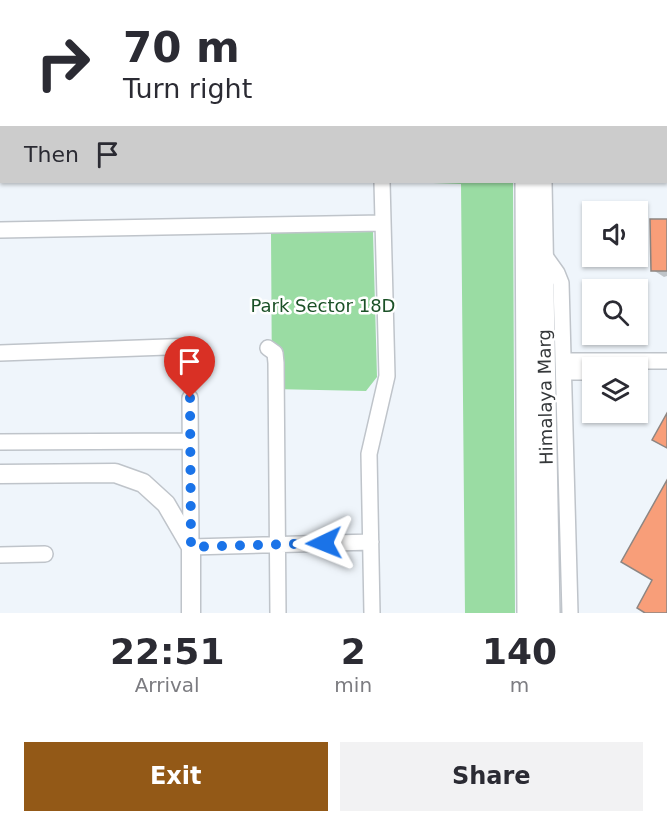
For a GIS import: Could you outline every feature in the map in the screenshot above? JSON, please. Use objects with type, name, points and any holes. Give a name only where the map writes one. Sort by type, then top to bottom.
[{"type":"main road","name":"Himalaya Marg","points":[[526,183],[528,613]]},
{"type":"main road","name":"Himalaya Marg","points":[[541,183],[549,613]]},
{"type":"street","points":[[372,613],[369,454],[387,376],[382,183]]},
{"type":"street","points":[[0,230],[382,223]]},
{"type":"street","points":[[542,252],[557,273],[561,283],[570,613]]},
{"type":"street","points":[[0,353],[195,346]]},
{"type":"street","points":[[268,348],[275,353],[276,363],[278,613]]},
{"type":"street","points":[[563,367],[667,361]]},
{"type":"street","points":[[563,367],[582,370]]},
{"type":"street","points":[[648,371],[667,370]]},
{"type":"street","points":[[190,398],[191,613]]},
{"type":"street","points":[[0,442],[190,441]]},
{"type":"street","points":[[0,474],[115,473],[143,483],[166,504],[191,547]]},
{"type":"street","points":[[191,547],[370,542]]},
{"type":"street","points":[[0,555],[45,554]]},
{"type":"green space","points":[[433,183],[513,183],[515,613],[465,613],[461,184]]},
{"type":"green space","name":"Park Sector 18D","points":[[373,232],[377,377],[366,391],[272,389],[271,233]]},
{"type":"building","points":[[650,219],[667,219],[667,271],[651,271]]},
{"type":"building","points":[[667,413],[667,448],[652,440]]},
{"type":"building","points":[[667,480],[667,613],[645,613],[637,608],[652,580],[621,562]]},
{"type":"route","points":[[190,398],[191,547],[324,543]]}]
